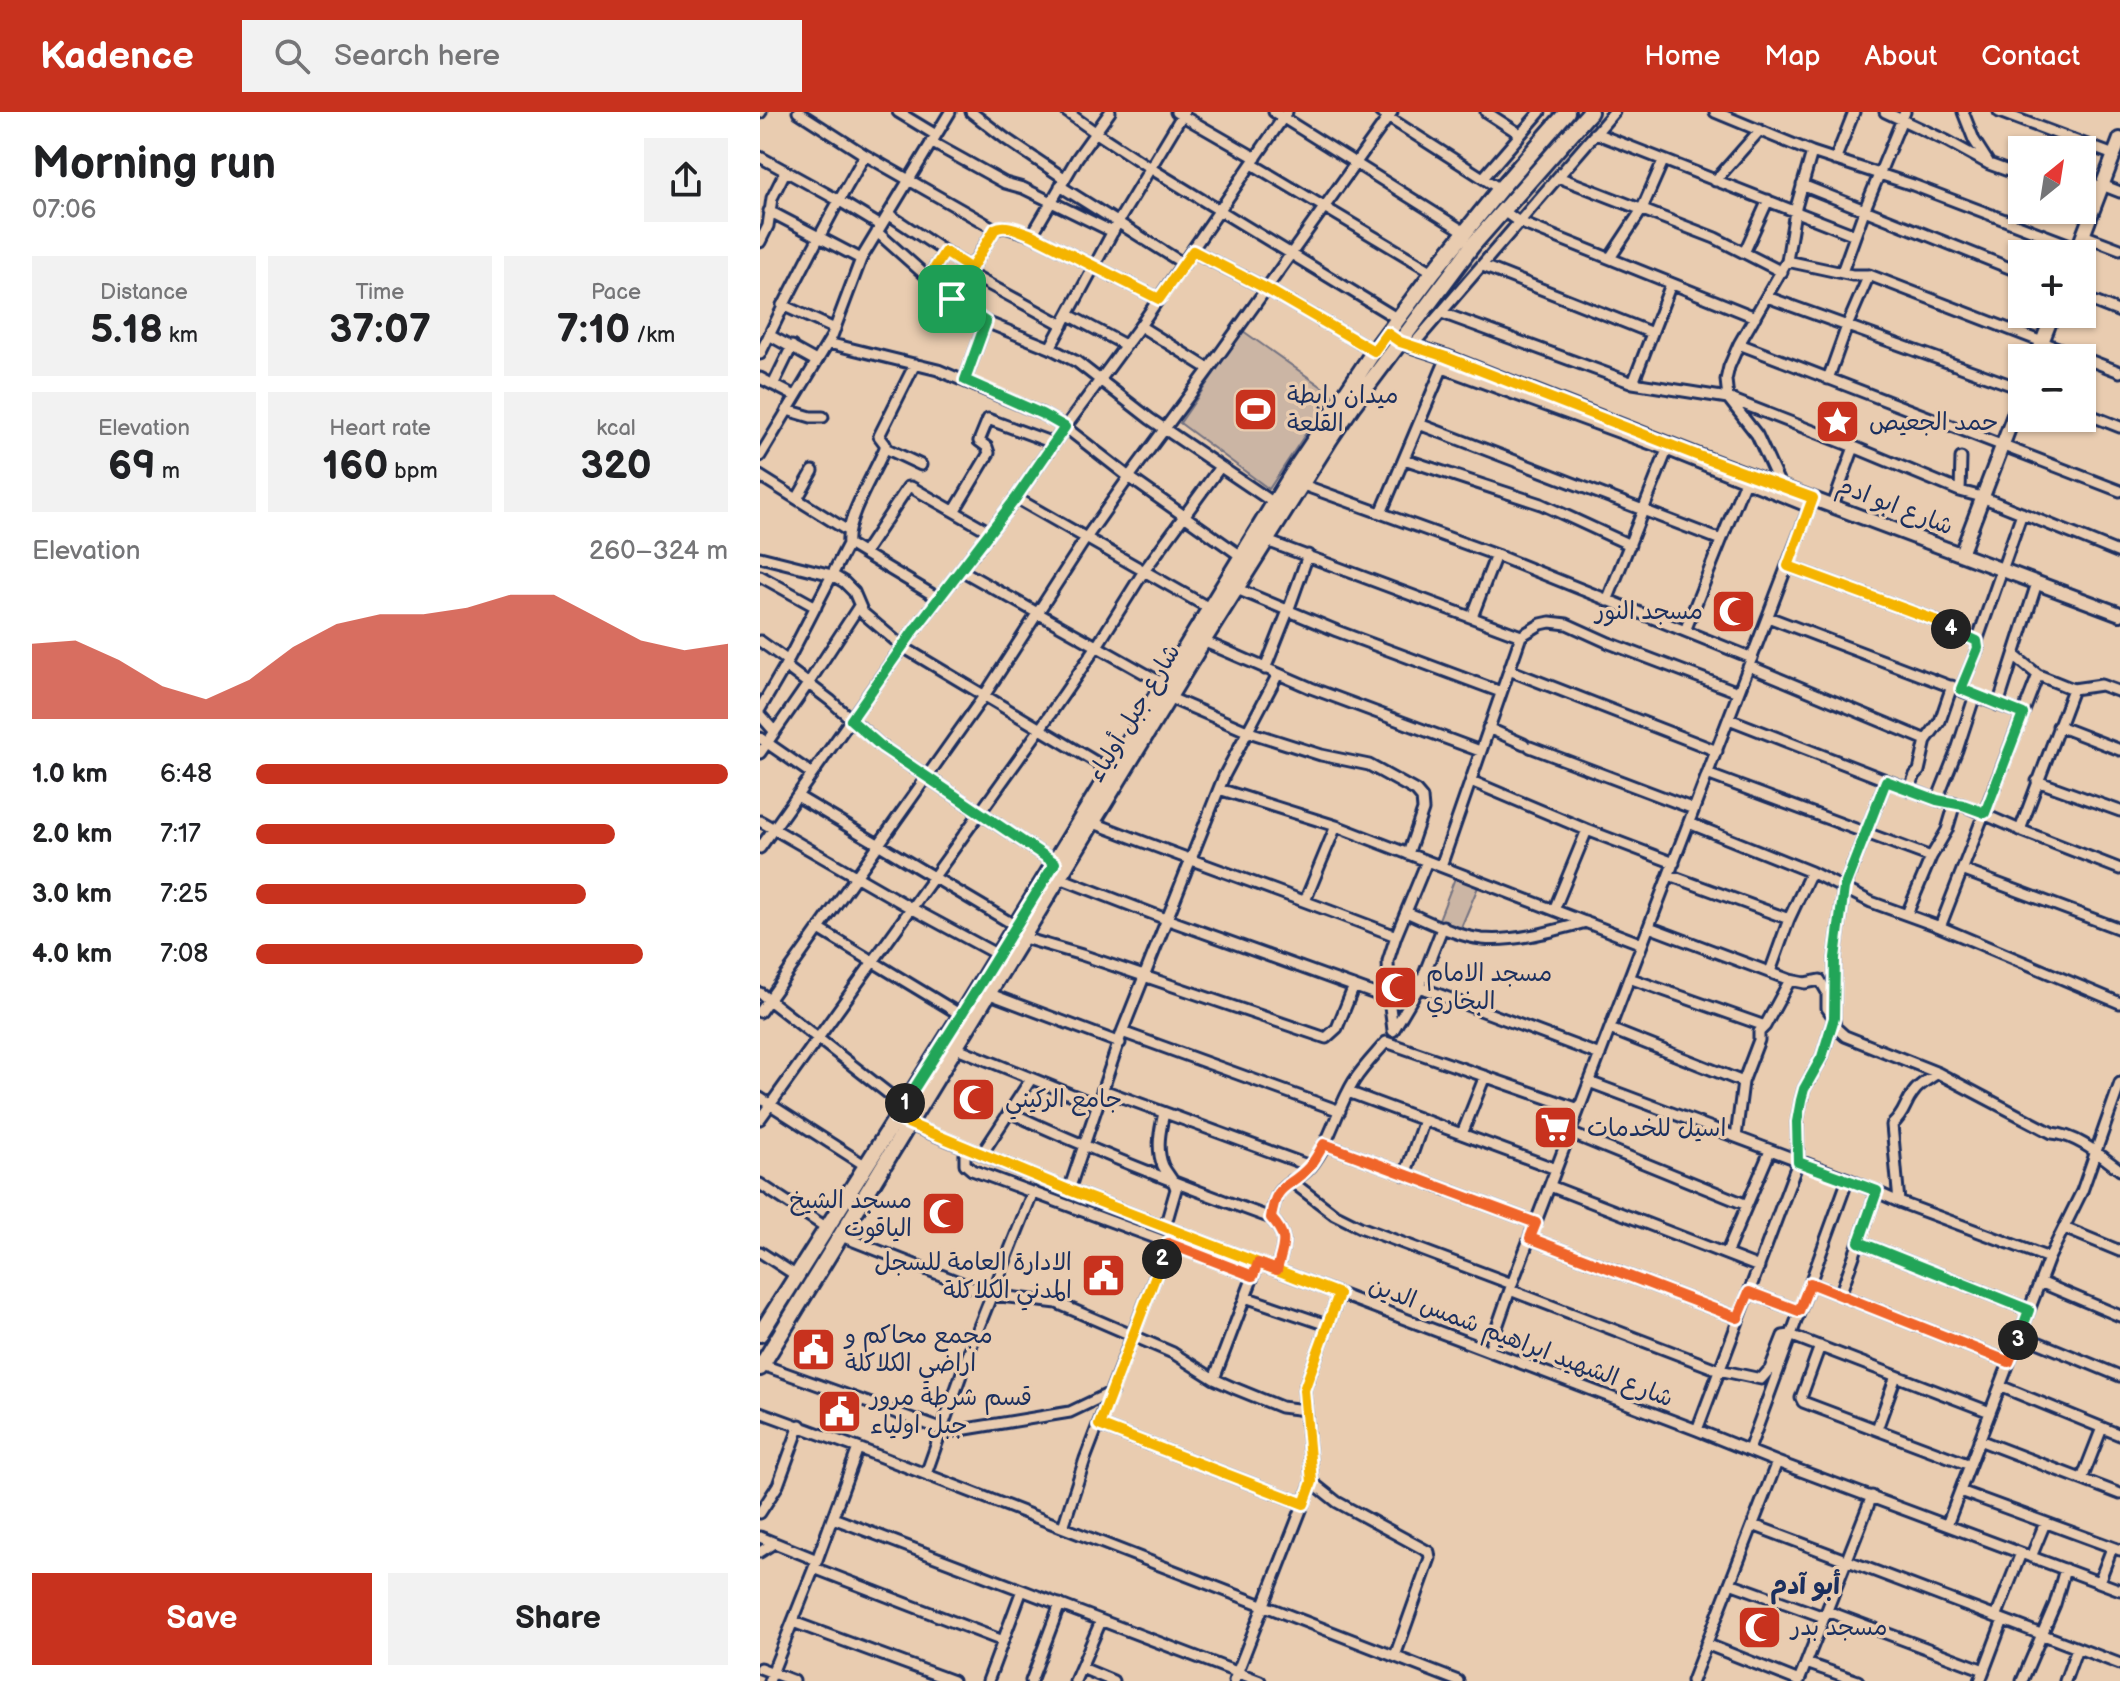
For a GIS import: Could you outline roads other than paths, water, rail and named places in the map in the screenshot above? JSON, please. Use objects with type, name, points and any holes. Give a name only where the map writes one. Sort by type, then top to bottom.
[{"type":"main road","name":"شارع جبل أولياء","points":[[760,1333],[797,1276],[834,1232],[866,1166],[957,1048],[990,994],[1055,863],[1311,443],[1433,272],[1567,112]]},
{"type":"main road","name":"شارع جبل أولياء","points":[[761,1366],[834,1232],[961,1015],[998,955],[1020,932],[1060,878],[1203,641],[1353,405],[1407,344],[1472,246],[1590,112]]},
{"type":"street","points":[[798,112],[865,155],[995,229],[1005,227],[1032,235],[1159,299]]},
{"type":"street","points":[[898,112],[1002,182],[1115,227],[1184,264]]},
{"type":"street","points":[[760,456],[828,343],[861,259],[950,112]]},
{"type":"street","points":[[971,112],[1115,227]]},
{"type":"street","points":[[1067,112],[1150,168],[1398,319]]},
{"type":"street","points":[[1032,235],[1062,182],[1110,112]]},
{"type":"street","points":[[1486,112],[1520,134]]},
{"type":"street","points":[[1483,178],[1540,112]]},
{"type":"street","points":[[1407,344],[1442,313],[1614,112]]},
{"type":"street","points":[[1835,160],[1854,112]]},
{"type":"street","points":[[1885,112],[1904,116],[1989,164],[2008,171]]},
{"type":"street","points":[[1963,112],[1974,140],[1989,164]]},
{"type":"street","points":[[1999,112],[2114,155]]},
{"type":"street","points":[[1050,348],[1180,113],[1325,208],[1433,272]]},
{"type":"street","points":[[1721,113],[1812,152],[1927,190],[2050,240]]},
{"type":"street","points":[[760,848],[938,598],[1016,498],[1140,326],[1254,161],[1281,114],[1354,164],[1465,232]]},
{"type":"street","points":[[760,1012],[764,996],[819,929],[984,696],[1086,538],[1325,208],[1386,114],[1500,189]]},
{"type":"street","points":[[1842,272],[1904,116]]},
{"type":"street","points":[[1715,181],[1760,130]]},
{"type":"street","points":[[1595,133],[1855,235]]},
{"type":"street","points":[[2081,240],[2120,139]]},
{"type":"street","points":[[1780,485],[1757,435],[1728,398],[1726,380],[1739,344],[1787,261],[1795,211],[1812,152]]},
{"type":"street","points":[[760,354],[782,305],[865,155]]},
{"type":"street","points":[[760,157],[838,200],[879,229],[952,299],[986,322],[1077,362],[1165,429],[1274,503]]},
{"type":"street","points":[[1610,258],[1641,211],[1663,161]]},
{"type":"street","points":[[760,242],[768,226],[772,198],[785,172]]},
{"type":"street","points":[[1558,177],[1715,238],[1782,272]]},
{"type":"street","points":[[1802,185],[2008,268]]},
{"type":"street","points":[[2096,185],[2120,192]]},
{"type":"street","points":[[1744,253],[1768,200]]},
{"type":"street","points":[[1502,210],[1519,222],[1755,317]]},
{"type":"street","points":[[769,211],[861,259]]},
{"type":"street","points":[[888,214],[970,271],[1063,325]]},
{"type":"street","points":[[952,299],[995,229]]},
{"type":"street","points":[[2083,235],[2120,249]]},
{"type":"street","points":[[1193,251],[1267,289],[1374,351]]},
{"type":"street","points":[[929,277],[945,252]]},
{"type":"street","points":[[1787,261],[1852,275],[1869,275],[2120,372]]},
{"type":"street","points":[[1483,266],[1652,333]]},
{"type":"street","points":[[1828,379],[1869,275]]},
{"type":"street","points":[[1633,383],[1671,284]]},
{"type":"street","points":[[1767,297],[2008,387]]},
{"type":"street","points":[[2096,303],[2120,312]]},
{"type":"street","points":[[782,305],[835,329]]},
{"type":"street","points":[[1442,313],[1633,383],[1728,398],[2120,553]]},
{"type":"street","points":[[1069,315],[1125,345]]},
{"type":"street","points":[[965,380],[986,322]]},
{"type":"street","points":[[1140,326],[1209,369]]},
{"type":"street","points":[[2042,344],[2048,328]]},
{"type":"street","name":"شارع ابو ادم","points":[[1387,333],[1444,362],[1780,485],[1811,503],[1833,505],[2120,614]]},
{"type":"street","points":[[769,335],[816,361]]},
{"type":"street","points":[[828,343],[915,364],[965,380],[1042,414],[1065,427],[1129,477],[1241,556]]},
{"type":"street","points":[[1739,344],[2120,491]]},
{"type":"street","points":[[773,385],[792,346]]},
{"type":"street","points":[[1381,513],[1444,362],[1745,481],[1811,503],[1489,1350]]},
{"type":"street","points":[[760,709],[848,544],[848,531],[885,448],[879,438],[880,433],[915,364]]},
{"type":"street","points":[[760,378],[795,396]]},
{"type":"street","points":[[787,410],[823,417]]},
{"type":"street","points":[[2096,418],[2120,427]]},
{"type":"street","points":[[955,510],[989,453],[989,449],[979,441],[988,419],[1053,443]]},
{"type":"street","points":[[1419,424],[1721,540]]},
{"type":"street","points":[[1961,554],[2008,429]]},
{"type":"street","points":[[1833,505],[1854,447]]},
{"type":"street","points":[[885,448],[921,465]]},
{"type":"street","points":[[1607,601],[1667,450]]},
{"type":"street","points":[[1960,491],[1961,458]]},
{"type":"street","points":[[1404,459],[1541,504],[1630,545]]},
{"type":"street","points":[[760,1119],[1040,729],[1144,571],[1220,467]]},
{"type":"street","points":[[797,499],[813,471]]},
{"type":"street","points":[[760,476],[848,531]]},
{"type":"street","points":[[1685,631],[1745,481]]},
{"type":"street","points":[[1303,485],[1496,555],[1685,631],[1926,740]]},
{"type":"street","points":[[864,553],[908,487],[955,510],[990,532]]},
{"type":"street","points":[[1016,498],[1209,608]]},
{"type":"street","points":[[1909,790],[1919,771],[1926,740],[1934,732],[1978,648],[1977,641],[2022,513]]},
{"type":"street","points":[[1267,541],[1521,636]]},
{"type":"street","points":[[848,544],[938,598]]},
{"type":"street","points":[[1265,669],[1308,555]]},
{"type":"street","points":[[1472,617],[1496,555]]},
{"type":"street","points":[[760,557],[832,575],[849,585],[868,618],[903,647],[1111,771]]},
{"type":"street","points":[[1788,566],[1932,619],[1977,641]]},
{"type":"street","points":[[961,570],[1162,683]]},
{"type":"street","points":[[760,576],[816,607]]},
{"type":"street","points":[[1998,705],[2037,583]]},
{"type":"street","points":[[1237,589],[1337,631],[1501,692]]},
{"type":"street","points":[[760,753],[764,740],[775,732],[859,606]]},
{"type":"street","points":[[1768,617],[2023,714]]},
{"type":"street","points":[[1441,866],[1521,636],[1541,624],[1567,624],[1738,692]]},
{"type":"street","points":[[760,641],[881,746],[1055,863]]},
{"type":"street","points":[[1203,641],[1265,669],[1480,751]]},
{"type":"street","points":[[2015,656],[2038,675],[2073,689],[2101,685],[2120,692]]},
{"type":"street","points":[[1509,670],[1717,751]]},
{"type":"street","points":[[1069,1190],[1122,1032],[1166,919],[1224,776],[1278,674]]},
{"type":"street","points":[[1940,927],[2038,675]]},
{"type":"street","points":[[2020,830],[2073,689]]},
{"type":"street","points":[[1937,800],[1975,695]]},
{"type":"street","points":[[1170,698],[1249,732],[1321,755],[1369,765],[1416,791],[1422,798],[1423,810],[1408,854]]},
{"type":"street","points":[[760,715],[775,732]]},
{"type":"street","points":[[1729,719],[1909,790],[1985,813],[2120,869]]},
{"type":"street","points":[[2058,726],[2120,750]]},
{"type":"street","points":[[1488,728],[1527,746],[1694,809]]},
{"type":"street","points":[[764,740],[812,774]]},
{"type":"street","points":[[1707,774],[1931,857]]},
{"type":"street","points":[[1471,781],[1674,863]]},
{"type":"street","points":[[1886,781],[1844,888],[1835,958],[1835,1027],[1850,1039],[1938,1073],[2052,1133],[2063,1134],[2095,1151],[2120,1170]]},
{"type":"street","points":[[2037,781],[2120,811]]},
{"type":"street","points":[[1219,789],[1336,826],[1642,944]]},
{"type":"street","points":[[797,796],[933,876],[1020,932],[1144,977],[1326,1038],[1337,1028],[1354,986]]},
{"type":"street","points":[[1907,914],[1931,857],[1947,830],[1955,803]]},
{"type":"street","points":[[760,821],[998,955]]},
{"type":"street","points":[[1094,823],[1396,936]]},
{"type":"street","points":[[1689,823],[1811,872],[1871,902],[1940,927],[2120,1003]]},
{"type":"street","points":[[1305,901],[1336,826]]},
{"type":"street","points":[[1554,910],[1587,830]]},
{"type":"street","points":[[1393,1030],[1388,961],[1427,861]]},
{"type":"street","points":[[1962,870],[2120,929]]},
{"type":"street","points":[[1770,972],[1789,919],[1811,872]]},
{"type":"street","points":[[1669,875],[1789,919]]},
{"type":"street","points":[[1060,878],[1389,999]]},
{"type":"street","points":[[1406,912],[1468,936],[1495,939],[1552,931],[1586,922]]},
{"type":"street","points":[[1271,1218],[1277,1194],[1310,1166],[1324,1144],[1348,1092],[1386,1042],[1419,987],[1443,926]]},
{"type":"street","points":[[1649,927],[1790,980],[1805,983],[1820,980],[1827,992],[1827,1008],[1834,1018]]},
{"type":"street","points":[[819,929],[961,1015]]},
{"type":"street","points":[[1629,978],[1765,1026]]},
{"type":"street","points":[[1736,1137],[1743,1082],[1759,1040],[1759,1032],[1790,980]]},
{"type":"street","points":[[1419,987],[1600,1055]]},
{"type":"street","points":[[990,994],[1120,1043]]},
{"type":"street","name":"شارع الشهيد ابراهيم شمس الدين","points":[[764,996],[817,1038],[903,1116],[965,1147],[1258,1263],[2120,1590]]},
{"type":"street","points":[[1697,1430],[1798,1162],[1797,1122],[1801,1100],[1822,1057],[1834,1018]]},
{"type":"street","points":[[1610,1029],[1743,1082]]},
{"type":"street","points":[[1122,1032],[1340,1111]]},
{"type":"street","points":[[1386,1042],[1579,1109]]},
{"type":"street","points":[[957,1048],[1097,1105]]},
{"type":"street","points":[[1899,1202],[1892,1125],[1903,1115],[1913,1092],[1938,1073]]},
{"type":"street","points":[[1462,1134],[1485,1076]]},
{"type":"street","points":[[982,1154],[1031,1079]]},
{"type":"street","points":[[1589,1082],[2049,1258]]},
{"type":"street","points":[[1947,1525],[2049,1258],[2082,1191],[2120,1083]]},
{"type":"street","points":[[1103,1090],[1310,1166]]},
{"type":"street","points":[[1348,1092],[1556,1169]]},
{"type":"street","points":[[760,1098],[866,1166]]},
{"type":"street","points":[[1009,1112],[1083,1147],[1271,1218],[1283,1232],[1284,1239],[1277,1270]]},
{"type":"street","points":[[1164,1113],[1160,1131],[1161,1157],[1175,1183],[1176,1194],[1165,1227]]},
{"type":"street","points":[[1405,1175],[1424,1120]]},
{"type":"street","points":[[1570,1133],[1747,1205]]},
{"type":"street","points":[[1324,1144],[1536,1223]]},
{"type":"street","points":[[965,1147],[966,1167],[1253,1276]]},
{"type":"street","points":[[1726,1254],[1770,1151]]},
{"type":"street","points":[[1749,1450],[1848,1179]]},
{"type":"street","points":[[1291,1181],[1334,1214],[1360,1227],[1719,1370],[1761,1379],[1770,1369],[1783,1336],[1790,1335],[1990,1412]]},
{"type":"street","points":[[760,1184],[834,1232],[992,1295],[1057,1303],[1188,1361],[1214,1379],[1281,1407],[1305,1410]]},
{"type":"street","points":[[1550,1186],[1759,1267]]},
{"type":"street","points":[[1840,1295],[1877,1191]]},
{"type":"street","points":[[926,1474],[972,1344],[1033,1192]]},
{"type":"street","points":[[1135,1231],[1141,1218]]},
{"type":"street","points":[[2064,1228],[2120,1251]]},
{"type":"street","points":[[1530,1238],[1738,1318]]},
{"type":"street","points":[[1859,1242],[2029,1310]]},
{"type":"street","points":[[1063,1527],[1085,1459],[1168,1243]]},
{"type":"street","points":[[760,1252],[797,1276]]},
{"type":"street","points":[[1214,1379],[1258,1263]]},
{"type":"street","points":[[2040,1282],[2120,1316]]},
{"type":"street","points":[[1810,1283],[2009,1362]]},
{"type":"street","points":[[1749,1292],[1799,1311]]},
{"type":"street","points":[[1236,1677],[1312,1482],[1304,1390],[1339,1294]]},
{"type":"street","points":[[1245,1297],[1327,1325]]},
{"type":"street","points":[[2020,1335],[2120,1376]]},
{"type":"street","points":[[1820,1346],[1801,1401],[1970,1465]]},
{"type":"street","points":[[761,1366],[941,1429],[965,1429],[1070,1412],[1112,1392]]},
{"type":"street","points":[[1877,1429],[1896,1376]]},
{"type":"street","points":[[2000,1386],[2120,1435]]},
{"type":"street","points":[[760,1412],[1265,1605],[1395,1656],[1434,1676],[1458,1681]]},
{"type":"street","points":[[760,1513],[778,1485],[800,1425]]},
{"type":"street","points":[[1099,1425],[1304,1504]]},
{"type":"street","points":[[2082,1479],[2102,1428]]},
{"type":"street","points":[[1979,1440],[2120,1494]]},
{"type":"street","points":[[771,1677],[858,1448]]},
{"type":"street","points":[[1692,1681],[1777,1462]]},
{"type":"street","points":[[1312,1482],[1337,1502],[1429,1552],[1430,1558],[1395,1656]]},
{"type":"street","points":[[1960,1491],[2116,1549],[2099,1582]]},
{"type":"street","points":[[1706,1644],[1799,1681],[1872,1496]]},
{"type":"street","points":[[833,1518],[1060,1604],[1236,1677],[1260,1681]]},
{"type":"street","points":[[1980,1681],[2000,1618],[2026,1555],[2045,1523]]},
{"type":"street","points":[[1753,1525],[2120,1664]]},
{"type":"street","points":[[760,1537],[816,1564],[1003,1641]]},
{"type":"street","points":[[760,1552],[774,1543]]},
{"type":"street","points":[[2022,1681],[2060,1590],[2065,1569]]},
{"type":"street","points":[[1730,1583],[1984,1670]]},
{"type":"street","points":[[988,1681],[1022,1590]]},
{"type":"street","points":[[1033,1681],[1060,1604]]},
{"type":"street","points":[[1075,1681],[1101,1621]]},
{"type":"street","points":[[793,1622],[953,1681]]},
{"type":"street","points":[[2065,1681],[2077,1648]]},
{"type":"street","points":[[1806,1663],[1858,1681]]},
{"type":"street","points":[[760,1668],[771,1677],[794,1681]]},
{"type":"street","points":[[1082,1668],[1113,1681]]},
{"type":"place","name":"ميدان رابطة القلعة","points":[[1256,409]]},
{"type":"place","name":"حمد الجعيص","points":[[1838,422]]},
{"type":"place","name":"مسجد النور","points":[[1734,611]]},
{"type":"place","name":"مسجد الامام البخاري","points":[[1395,987]]},
{"type":"place","name":"جامع الركيني","points":[[974,1099]]},
{"type":"place","name":"اسيل للخدمات","points":[[1556,1128]]},
{"type":"place","name":"مسجد الشيخ الياقوت","points":[[943,1214]]},
{"type":"place","name":"الادارة العامة للسجل المدني الكلاكلة","points":[[1103,1276]]},
{"type":"place","name":"مجمع محاكم و اراضي الكلاكلة","points":[[814,1349]]},
{"type":"place","name":"قسم شرطة مرور جبل اولياء","points":[[839,1411]]},
{"type":"place","name":"مسجد بدر","points":[[1760,1627]]},
{"type":"district","name":"أبو آدم","points":[[1805,1586]]}]
